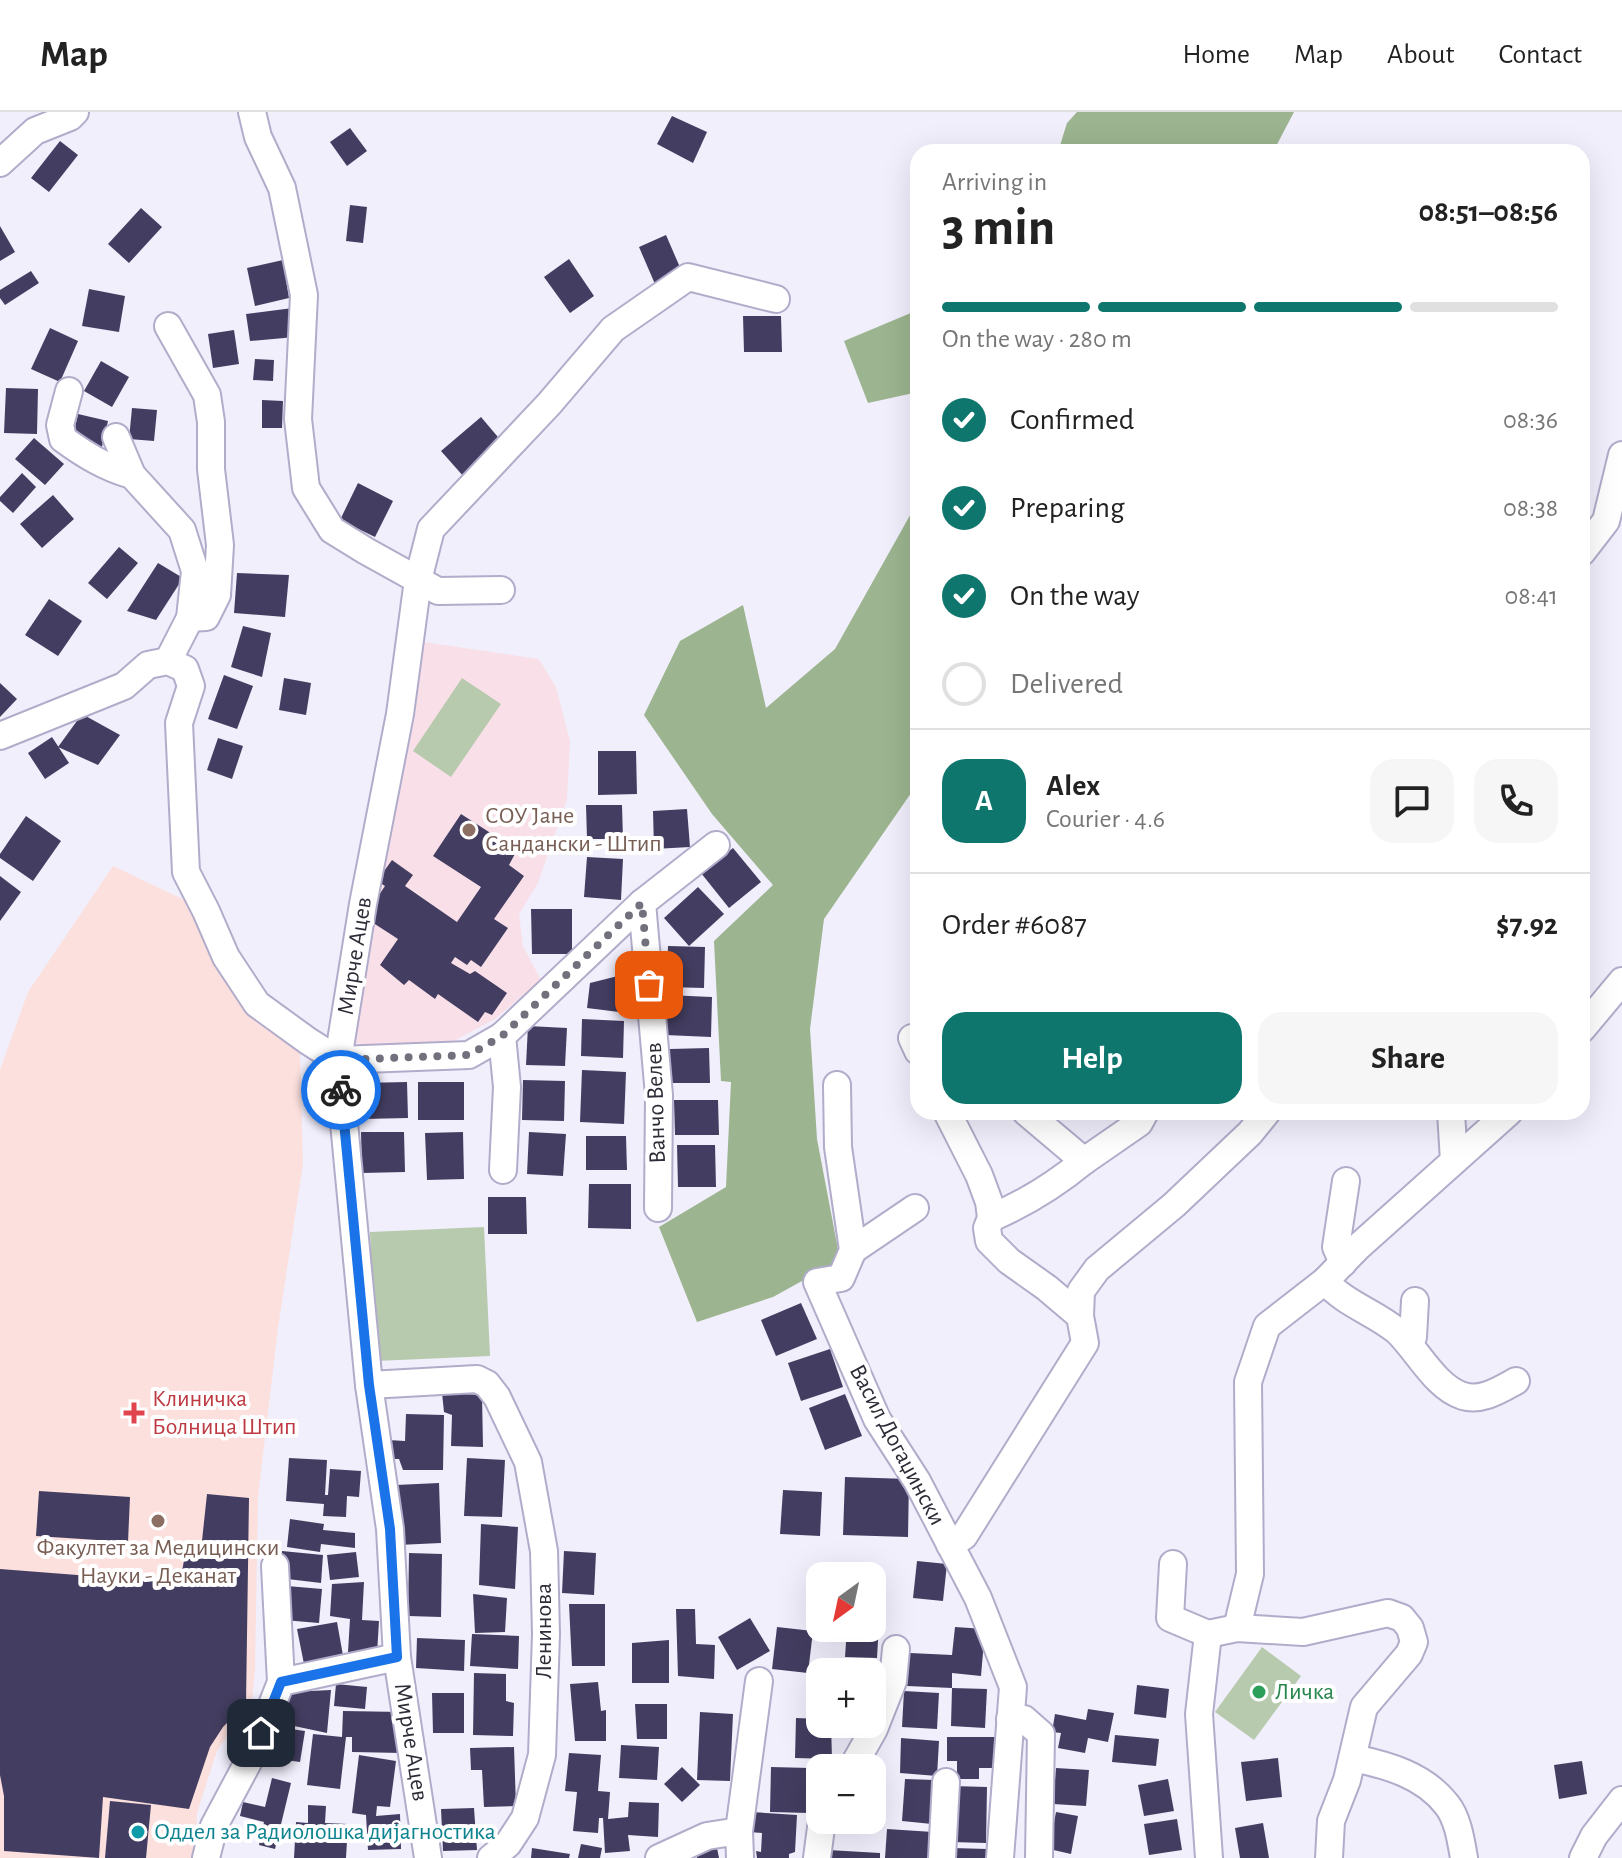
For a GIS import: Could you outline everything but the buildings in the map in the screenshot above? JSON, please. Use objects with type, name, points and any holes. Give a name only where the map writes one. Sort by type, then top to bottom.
[{"type":"street","points":[[0,163],[35,131],[75,112]]},
{"type":"street","points":[[252,112],[258,137],[282,188],[304,295],[298,419],[306,488],[332,530],[438,591],[501,590]]},
{"type":"street","name":"Мирче Ацев","points":[[428,1858],[397,1657],[390,1529],[369,1385],[338,1060],[363,904],[400,714],[418,580],[431,529],[549,404],[613,329],[688,277],[776,299]]},
{"type":"street","points":[[168,326],[207,395],[211,422],[211,469],[220,545],[217,595],[206,617],[190,618]]},
{"type":"street","points":[[69,391],[60,425],[63,439],[115,471],[132,475]]},
{"type":"street","points":[[116,437],[132,475],[182,530],[195,571],[190,618],[168,661]]},
{"type":"street","points":[[1590,542],[1606,521],[1622,455]]},
{"type":"street","points":[[0,736],[124,686],[148,665],[168,661],[185,669],[191,686],[179,723],[186,872],[226,957],[257,1004],[338,1060],[469,1055],[502,1036],[642,903],[716,845]]},
{"type":"street","name":"Ванчо Велев","points":[[642,903],[659,1095],[658,1208]]},
{"type":"street","points":[[1590,1019],[1622,981]]},
{"type":"street","points":[[502,1036],[507,1087],[503,1170]]},
{"type":"street","points":[[837,1085],[838,1147],[853,1250],[915,1208]]},
{"type":"street","points":[[951,1120],[989,1202],[989,1241],[1009,1261],[1080,1316]]},
{"type":"street","points":[[1035,1120],[1084,1161]]},
{"type":"street","points":[[991,1218],[1055,1185],[1142,1120]]},
{"type":"street","name":"Васил Догаџински","points":[[950,1545],[964,1536],[1085,1343],[1080,1316],[1081,1291],[1097,1269],[1174,1205],[1261,1120]]},
{"type":"street","points":[[1451,1120],[1454,1161]]},
{"type":"street","points":[[1237,1628],[1250,1574],[1248,1382],[1267,1326],[1334,1272],[1500,1120]]},
{"type":"street","points":[[1346,1181],[1334,1272],[1337,1295],[1394,1329],[1438,1380],[1464,1396],[1489,1395],[1512,1375]]},
{"type":"street","name":"Васил Догаџински","points":[[853,1250],[841,1278],[817,1282],[877,1419],[917,1481],[978,1598],[1003,1655],[1013,1687],[1000,1858]]},
{"type":"street","points":[[1410,1344],[1415,1301]]},
{"type":"street","name":"Ленинова","points":[[369,1385],[477,1379],[487,1384],[497,1397],[528,1462],[544,1551],[546,1634],[542,1755],[525,1818],[508,1844],[491,1858]]},
{"type":"street","points":[[1173,1564],[1170,1618],[1208,1634],[1237,1628],[1303,1632],[1388,1613],[1402,1618],[1410,1628],[1414,1642],[1409,1654],[1364,1707],[1353,1758],[1331,1821],[1329,1858]]},
{"type":"street","points":[[206,1858],[214,1826],[254,1751],[281,1682],[275,1566]]},
{"type":"street","points":[[1208,1634],[1199,1714],[1209,1858]]},
{"type":"street","points":[[860,1754],[874,1729],[893,1681],[896,1649]]},
{"type":"street","points":[[281,1682],[397,1657]]},
{"type":"street","points":[[740,1858],[739,1831],[759,1681]]},
{"type":"street","points":[[1010,1719],[1024,1719],[1041,1734],[1039,1858]]},
{"type":"street","points":[[1353,1758],[1394,1767],[1424,1784],[1447,1805],[1459,1831],[1464,1858]]},
{"type":"street","points":[[942,1858],[946,1782]]},
{"type":"street","points":[[1583,1858],[1594,1836],[1622,1800]]},
{"type":"street","points":[[659,1858],[707,1836],[739,1831]]},
{"type":"street","points":[[817,1858],[820,1834]]},
{"type":"shaded area","name":"СОУ Јане Сандански - Штип","points":[[424,642],[539,659],[556,687],[570,741],[567,800],[538,883],[519,914],[523,946],[541,980],[495,1019],[454,1041],[414,1046],[346,1043],[414,657]]},
{"type":"shaded area","name":"Клиничка Болница Штип","points":[[113,866],[193,904],[221,966],[300,1054],[303,1164],[278,1328],[258,1497],[255,1670],[251,1711],[229,1733],[217,1751],[197,1813],[195,1858],[0,1858],[0,1070],[28,992]]},
{"type":"green space","points":[[1077,112],[1294,112],[1277,144],[1060,144],[1067,123]]},
{"type":"green space","points":[[910,313],[910,394],[868,403],[844,341]]},
{"type":"green space","points":[[910,515],[910,795],[824,919],[810,1029],[817,1139],[840,1260],[773,1297],[697,1322],[659,1227],[726,1187],[731,1082],[721,1081],[714,941],[773,885],[712,814],[644,715],[680,641],[743,605],[766,708],[835,649]]},
{"type":"green space","points":[[462,678],[501,704],[451,777],[413,751]]},
{"type":"green space","points":[[484,1227],[490,1356],[376,1361],[370,1232]]},
{"type":"green space","name":"Личка","points":[[1262,1647],[1301,1676],[1254,1740],[1215,1712]]},
{"type":"way so far","points":[[341,1090],[338,1060],[469,1055],[502,1036],[642,903],[649,985]]},
{"type":"place","name":"СОУ Јане Сандански - Штип","points":[[469,830]]},
{"type":"place","name":"Клиничка Болница Штип","points":[[134,1413]]},
{"type":"place","name":"Факултет за Медицински Науки - Деканат","points":[[158,1521]]},
{"type":"place","name":"Личка","points":[[1259,1692]]},
{"type":"place","name":"Оддел за Радиолошка дијагностика","points":[[138,1832]]},
{"type":"route","points":[[261,1733],[281,1682],[397,1657],[390,1529],[369,1385],[341,1090]]}]
